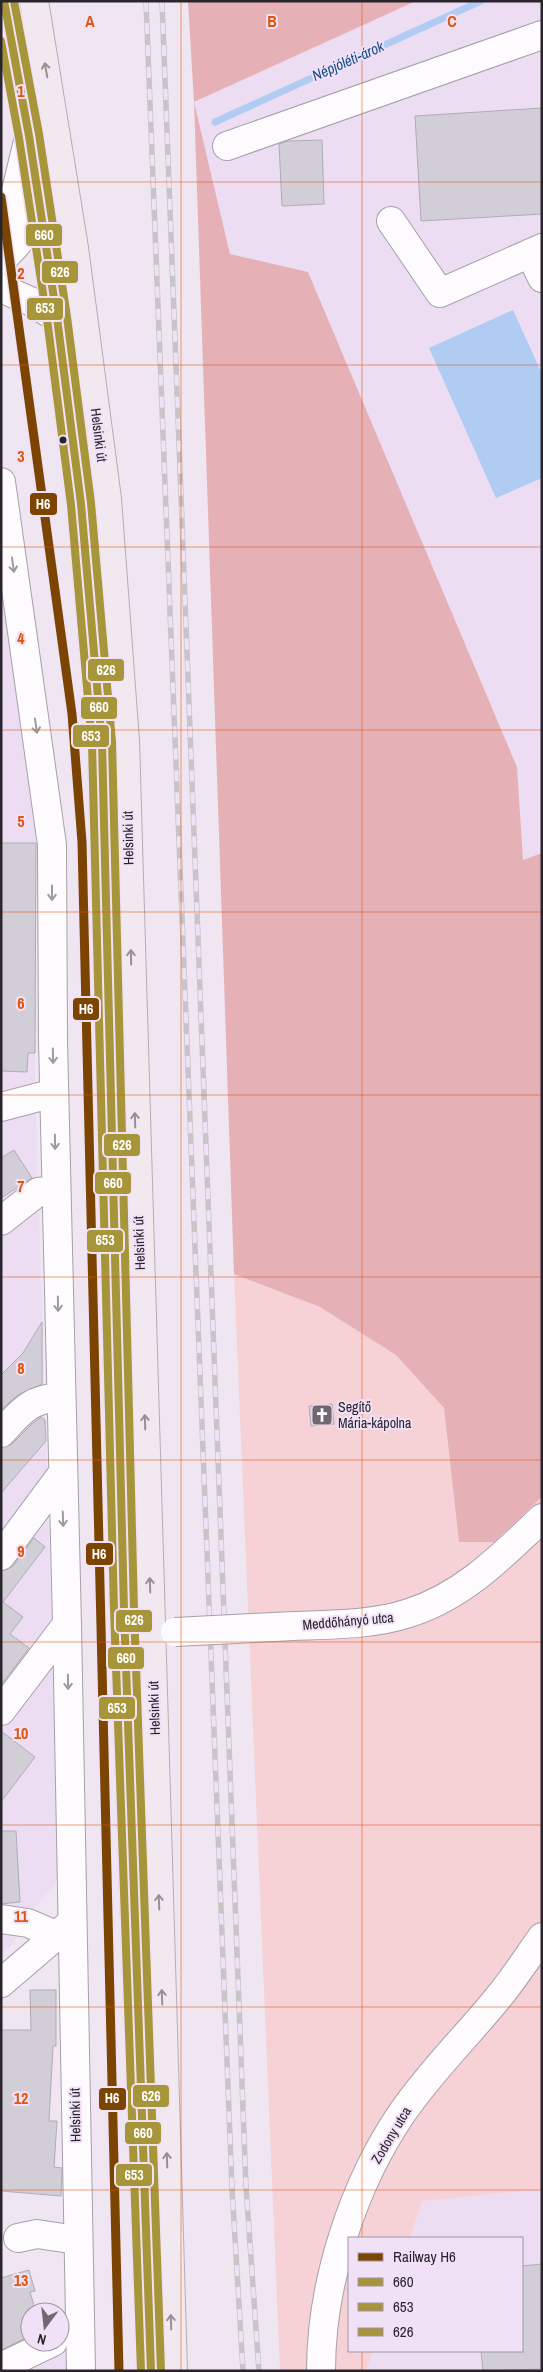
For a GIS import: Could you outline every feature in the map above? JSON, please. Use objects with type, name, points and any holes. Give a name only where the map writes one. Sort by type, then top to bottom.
[{"type":"main road","name":"Helsinki út","points":[[4,1],[29,136],[57,318],[81,504],[102,744],[124,1610],[151,2371]]},
{"type":"main road","name":"Helsinki út","points":[[34,1],[64,182],[107,499],[125,741],[163,1633],[173,2371]]},
{"type":"main road","points":[[124,1610],[136,1624],[163,1633]]},
{"type":"main road","points":[[126,1661],[137,1644],[163,1633]]},
{"type":"street","points":[[227,146],[542,35]]},
{"type":"street","points":[[1,230],[14,199],[29,136]]},
{"type":"street","points":[[1,261],[64,182]]},
{"type":"street","points":[[391,221],[440,293],[536,251],[542,278]]},
{"type":"street","points":[[1,288],[30,301],[57,318]]},
{"type":"street","name":"Helsinki út","points":[[1,482],[52,845],[54,1093],[67,1624],[64,1929],[77,2240],[70,2334],[81,2371]]},
{"type":"street","points":[[1,1107],[54,1093]]},
{"type":"street","points":[[1,1221],[38,1192],[56,1190]]},
{"type":"street","points":[[1,1433],[26,1406],[44,1398],[60,1397]]},
{"type":"street","points":[[1,1556],[62,1474]]},
{"type":"street","name":"Meddőhányó utca","points":[[163,1633],[354,1622],[386,1619],[409,1613],[455,1592],[477,1577],[542,1518]]},
{"type":"street","points":[[1,1711],[67,1624]]},
{"type":"street","points":[[1,1919],[64,1929]]},
{"type":"street","points":[[1,1983],[64,1929]]},
{"type":"street","name":"Zodony utca","points":[[321,2371],[321,2348],[334,2269],[356,2200],[376,2156],[402,2113],[499,1998],[542,1937]]},
{"type":"street","points":[[18,2238],[37,2234],[77,2240]]},
{"type":"street","points":[[1,2367],[32,2352]]},
{"type":"shaded area","points":[[188,1],[416,1],[194,102]]},
{"type":"shaded area","points":[[416,1],[542,1],[542,853],[523,861],[517,767],[308,272],[230,254],[194,102]]},
{"type":"shaded area","points":[[194,102],[230,254],[308,272],[517,767],[523,860],[542,853],[542,1497],[494,1542],[459,1542],[444,1408],[396,1355],[320,1307],[234,1274]]},
{"type":"shaded area","points":[[1,580],[35,818],[35,1083],[59,1873],[55,1885],[34,1908],[10,1947],[1,1955]]},
{"type":"shaded area","points":[[234,1274],[320,1307],[396,1355],[444,1408],[459,1542],[494,1542],[542,1497],[542,2189],[422,2201],[410,2237],[348,2237],[348,2352],[373,2352],[366,2371],[280,2371]]},
{"type":"shaded area","points":[[542,2189],[542,2371],[366,2371],[373,2352],[523,2352],[523,2237],[410,2237],[422,2201]]},
{"type":"shaded area","points":[[68,2352],[70,2352],[69,2371],[30,2371]]},
{"type":"water","points":[[513,310],[542,374],[542,478],[496,498],[429,348]]},
{"type":"building","points":[[542,108],[542,214],[421,221],[415,116]]},
{"type":"building","points":[[322,140],[324,204],[282,206],[279,144],[288,141]]},
{"type":"building","points":[[1,843],[36,843],[35,1053],[28,1053],[27,1072],[1,1071]]},
{"type":"building","points":[[14,1150],[32,1178],[1,1198],[1,1158]]},
{"type":"building","points":[[42,1322],[42,1384],[18,1395],[1,1410],[1,1375],[23,1353]]},
{"type":"building","name":"Segítő Mária-kápolna","points":[[332,1404],[334,1424],[311,1426],[309,1406]]},
{"type":"building","points":[[41,1417],[45,1420],[46,1441],[1,1493],[1,1448],[12,1444]]},
{"type":"building","points":[[34,1538],[45,1547],[3,1602],[23,1617],[10,1634],[29,1648],[1,1685],[1,1571],[13,1566]]},
{"type":"building","points":[[1,1731],[35,1757],[1,1802]]},
{"type":"building","points":[[1,1831],[16,1831],[20,1902],[1,1904]]},
{"type":"building","points":[[30,1990],[56,1990],[56,2046],[53,2046],[49,2121],[57,2121],[54,2167],[62,2168],[61,2196],[1,2191],[1,2030],[31,2030]]},
{"type":"building","points":[[542,2264],[542,2369],[483,2371],[481,2352],[523,2352],[523,2266]]},
{"type":"building","points":[[29,2270],[35,2291],[30,2292],[33,2302],[20,2302],[20,2341],[1,2350],[1,2278]]},
{"type":"waterway","name":"Népjóléti-árok","points":[[215,122],[481,1]]},
{"type":"railway","points":[[146,1],[232,2188],[243,2371]]},
{"type":"railway","points":[[162,1],[246,2187],[259,2371]]},
{"type":"rail line","name":"H6","points":[[1,197],[72,714],[82,842],[119,2371]]},
{"type":"transit line","name":"660","points":[[4,1],[29,136],[57,318],[81,504],[102,743],[124,1610],[151,2371]]},
{"type":"transit line","name":"626","points":[[14,1],[39,134],[67,317],[91,503],[112,742],[134,1610],[161,2371]]},
{"type":"transit line","name":"653","points":[[1,41],[19,138],[47,319],[71,505],[92,744],[114,1610],[141,2371]]},
{"type":"place","name":"Segítő Mária-kápolna","points":[[322,1415]]}]
